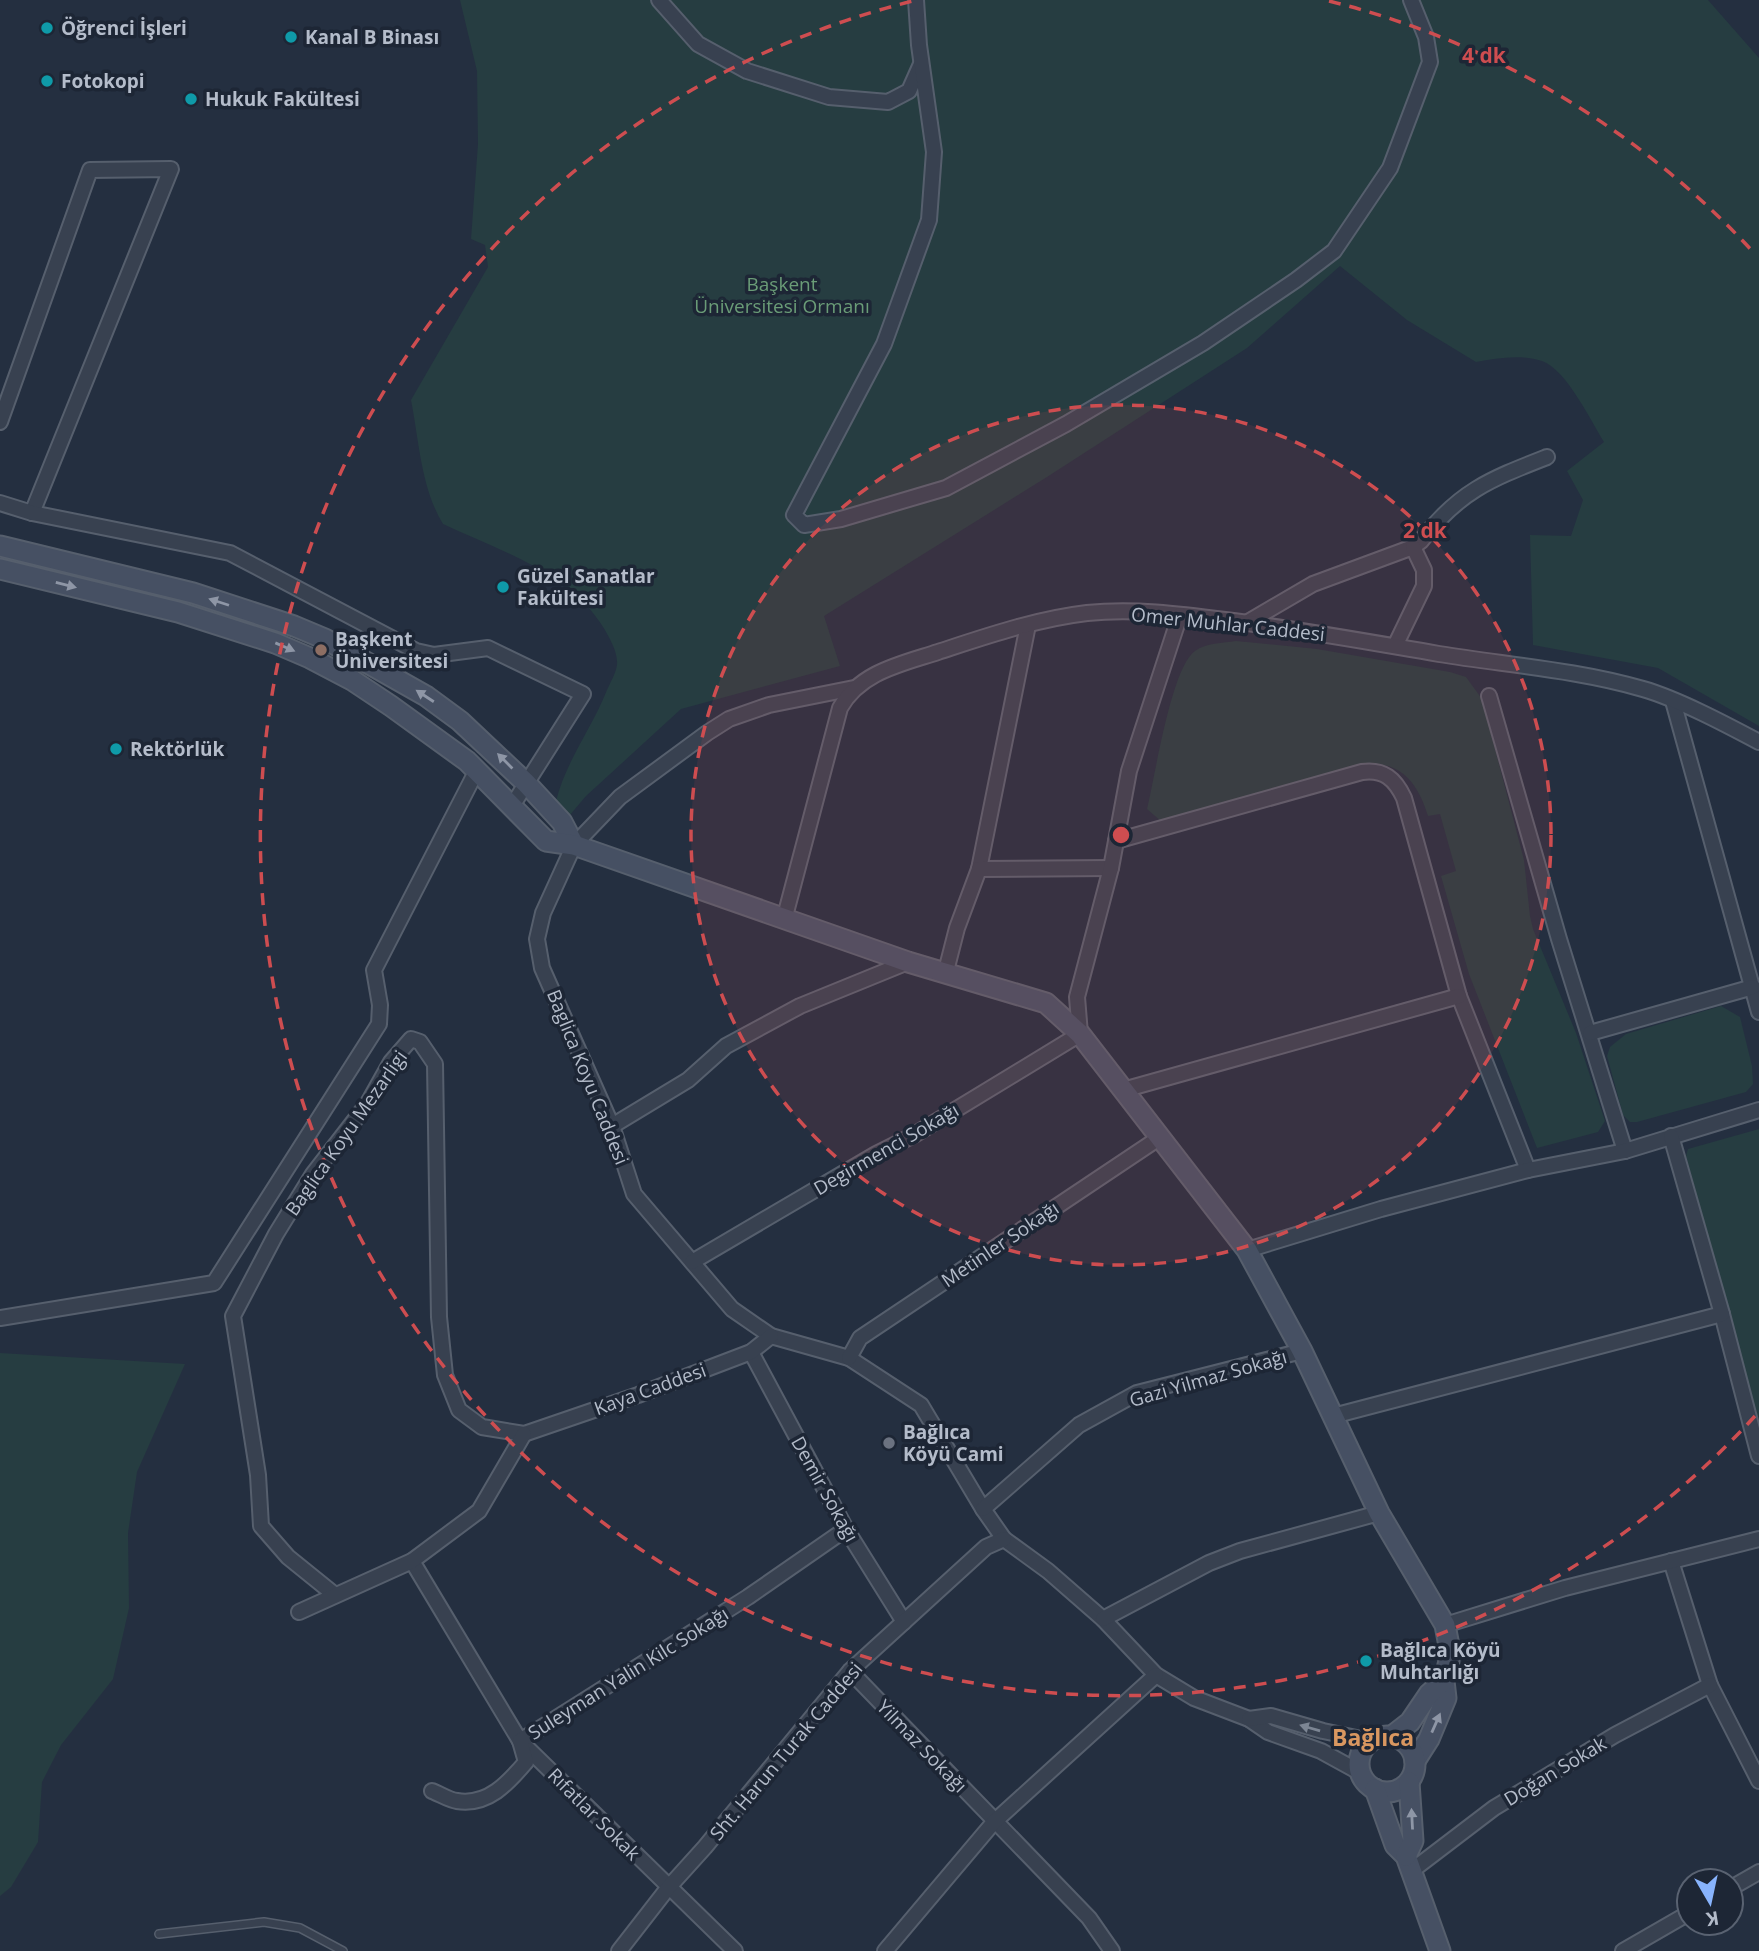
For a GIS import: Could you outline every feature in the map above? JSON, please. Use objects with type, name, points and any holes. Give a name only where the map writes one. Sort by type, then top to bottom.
[{"type":"street","points":[[659,0],[698,44],[747,71],[829,97],[888,102],[909,91],[921,63]]},
{"type":"street","points":[[916,0],[921,63],[934,152],[929,220],[884,344],[794,515],[804,524],[841,519],[946,488],[1066,424],[1203,343],[1334,251],[1390,168],[1430,62],[1426,37],[1411,0]]},
{"type":"street","points":[[0,422],[90,170],[171,169],[32,513]]},
{"type":"street","points":[[1248,622],[1313,584],[1413,547],[1467,493],[1485,482],[1547,457]]},
{"type":"street","points":[[0,503],[32,513],[230,553],[416,651],[434,655],[488,648],[583,694],[512,806]]},
{"type":"street","points":[[0,546],[193,593],[325,639],[426,696],[460,721],[526,783],[562,822],[574,845]]},
{"type":"street","points":[[1395,646],[1424,586],[1424,570],[1413,547]]},
{"type":"street","points":[[0,569],[178,612],[275,643],[310,658],[352,680],[391,706],[477,770],[547,841],[574,845],[908,962],[946,971],[1046,1003],[1080,1034],[1247,1250],[1302,1351],[1379,1513],[1445,1625],[1449,1661],[1444,1681],[1446,1698],[1440,1715],[1415,1761],[1409,1782],[1397,1790],[1375,1789],[1364,1780],[1359,1759],[1361,1752],[1371,1741],[1384,1735],[1405,1742],[1415,1761]]},
{"type":"street","name":"Omer Muhlar Caddesi","points":[[854,688],[876,673],[1028,625],[1088,613],[1180,615],[1248,622],[1645,689],[1759,742]]},
{"type":"street","points":[[1080,1034],[1077,997],[1111,868],[1129,771],[1180,615]]},
{"type":"street","points":[[946,971],[957,928],[979,869],[1028,625]]},
{"type":"street","points":[[784,920],[840,708],[854,688]]},
{"type":"street","name":"Baglica Koyu Caddesi","points":[[854,688],[769,705],[729,719],[620,797],[574,845],[543,913],[537,939],[542,968],[612,1126],[634,1194],[732,1309],[771,1336],[849,1358],[921,1405],[1004,1539],[1048,1571],[1103,1619],[1156,1675],[1212,1706],[1249,1720]]},
{"type":"street","points":[[1489,696],[1559,939],[1625,1152]]},
{"type":"street","points":[[1673,701],[1759,1012]]},
{"type":"street","points":[[0,1318],[214,1283],[379,1024],[380,1005],[374,970],[477,770]]},
{"type":"street","points":[[1116,841],[1339,777],[1374,770],[1382,773],[1398,786],[1404,798],[1459,996],[1528,1170]]},
{"type":"street","points":[[979,869],[1111,868]]},
{"type":"street","points":[[612,1126],[688,1080],[726,1046],[800,1006],[908,962]]},
{"type":"street","points":[[1590,1033],[1753,987]]},
{"type":"street","points":[[1123,1090],[1459,996]]},
{"type":"street","name":"Degirmenci Sokağı","points":[[691,1262],[876,1154],[914,1135],[1080,1034]]},
{"type":"street","name":"Baglica Koyu Mezarligi","points":[[335,1595],[288,1557],[261,1526],[258,1475],[233,1316],[276,1234],[313,1174],[368,1103],[391,1062],[411,1040],[420,1042],[435,1064],[437,1083],[439,1317],[445,1375],[459,1410],[482,1427],[524,1434]]},
{"type":"street","points":[[1247,1250],[1381,1209],[1528,1170],[1625,1152],[1759,1110]]},
{"type":"street","points":[[1671,1136],[1759,1456]]},
{"type":"street","name":"Metinler Sokağı","points":[[849,1358],[860,1338],[1159,1138]]},
{"type":"street","points":[[1333,1416],[1722,1314]]},
{"type":"street","name":"Kaya Caddesi","points":[[524,1434],[751,1352],[771,1336]]},
{"type":"street","name":"Gazi Yilmaz Sokağı","points":[[983,1509],[1079,1425],[1137,1393],[1302,1351]]},
{"type":"street","name":"Demir Sokağı","points":[[751,1352],[846,1529],[904,1622]]},
{"type":"street","points":[[299,1612],[412,1561],[479,1511],[524,1434]]},
{"type":"street","points":[[1103,1619],[1209,1563],[1240,1551],[1379,1513]]},
{"type":"street","name":"Suleyman Yalin Kilc Sokağı","points":[[432,1791],[456,1801],[474,1801],[490,1797],[507,1784],[526,1762],[520,1741],[748,1597],[846,1529]]},
{"type":"street","name":"Sht. Harun Turak Caddesi","points":[[619,1951],[668,1888],[850,1671],[986,1547],[1004,1539]]},
{"type":"street","points":[[1445,1625],[1565,1588],[1759,1539]]},
{"type":"street","name":"Rıfatlar Sokak","points":[[412,1561],[520,1741],[735,1951]]},
{"type":"street","points":[[1671,1561],[1710,1685],[1759,1781]]},
{"type":"street","name":"Yilmaz Sokağı","points":[[850,1671],[1089,1918],[1112,1951]]},
{"type":"street","points":[[885,1951],[994,1822],[1156,1675]]},
{"type":"street","points":[[1392,1736],[1410,1722],[1429,1694],[1444,1681]]},
{"type":"street","name":"Doğan Sokak","points":[[1408,1864],[1615,1735],[1710,1685]]},
{"type":"street","points":[[1249,1720],[1271,1716],[1371,1741]]},
{"type":"street","points":[[1249,1720],[1268,1732],[1321,1751],[1361,1773]]},
{"type":"street","points":[[1408,1864],[1413,1841],[1409,1782]]},
{"type":"street","points":[[1375,1789],[1395,1845],[1408,1864],[1440,1951]]},
{"type":"street","points":[[1623,1951],[1675,1921]]},
{"type":"lane","points":[[159,1934],[264,1922],[300,1928],[343,1951]]},
{"type":"green space","name":"Başkent Üniversitesi Ormanı","points":[[460,0],[1708,0],[1759,58],[1759,726],[1658,668],[1533,645],[1530,535],[1571,536],[1583,500],[1567,471],[1604,442],[1569,385],[1551,366],[1542,361],[1517,357],[1476,362],[1407,320],[1340,266],[1247,348],[824,616],[840,666],[681,709],[586,796],[569,816],[561,810],[556,801],[566,772],[615,671],[617,661],[614,647],[591,610],[574,593],[511,554],[443,524],[425,479],[411,400],[488,267],[485,245],[471,239],[478,144],[477,71]]},
{"type":"green space","points":[[1236,641],[1317,649],[1466,677],[1482,699],[1524,860],[1533,929],[1576,1033],[1605,1121],[1598,1132],[1537,1148],[1469,974],[1441,876],[1456,871],[1440,814],[1428,816],[1418,792],[1404,775],[1385,765],[1373,764],[1162,822],[1147,809],[1171,700],[1186,661],[1204,646]]},
{"type":"green space","points":[[1721,1006],[1740,1017],[1752,1066],[1753,1084],[1746,1092],[1630,1122],[1623,1115],[1607,1056],[1610,1047],[1626,1034]]},
{"type":"green space","points":[[1759,1129],[1759,1422],[1686,1156],[1688,1149]]},
{"type":"green space","points":[[0,1353],[185,1364],[137,1472],[128,1533],[129,1608],[113,1679],[61,1745],[42,1782],[38,1842],[11,1887],[0,1896]]},
{"type":"place","name":"Öğrenci İşleri","points":[[47,28]]},
{"type":"place","name":"Kanal B Binası","points":[[291,37]]},
{"type":"place","name":"Fotokopi","points":[[47,81]]},
{"type":"place","name":"Hukuk Fakültesi","points":[[191,99]]},
{"type":"place","name":"Güzel Sanatlar Fakültesi","points":[[503,587]]},
{"type":"place","name":"Başkent Üniversitesi","points":[[321,650]]},
{"type":"place","name":"Rektörlük","points":[[116,749]]},
{"type":"place","name":"Bağlıca Köyü Cami","points":[[889,1443]]},
{"type":"place","name":"Bağlıca Köyü Muhtarlığı","points":[[1366,1661]]},
{"type":"district","name":"Bağlıca","points":[[1373,1738]]}]
